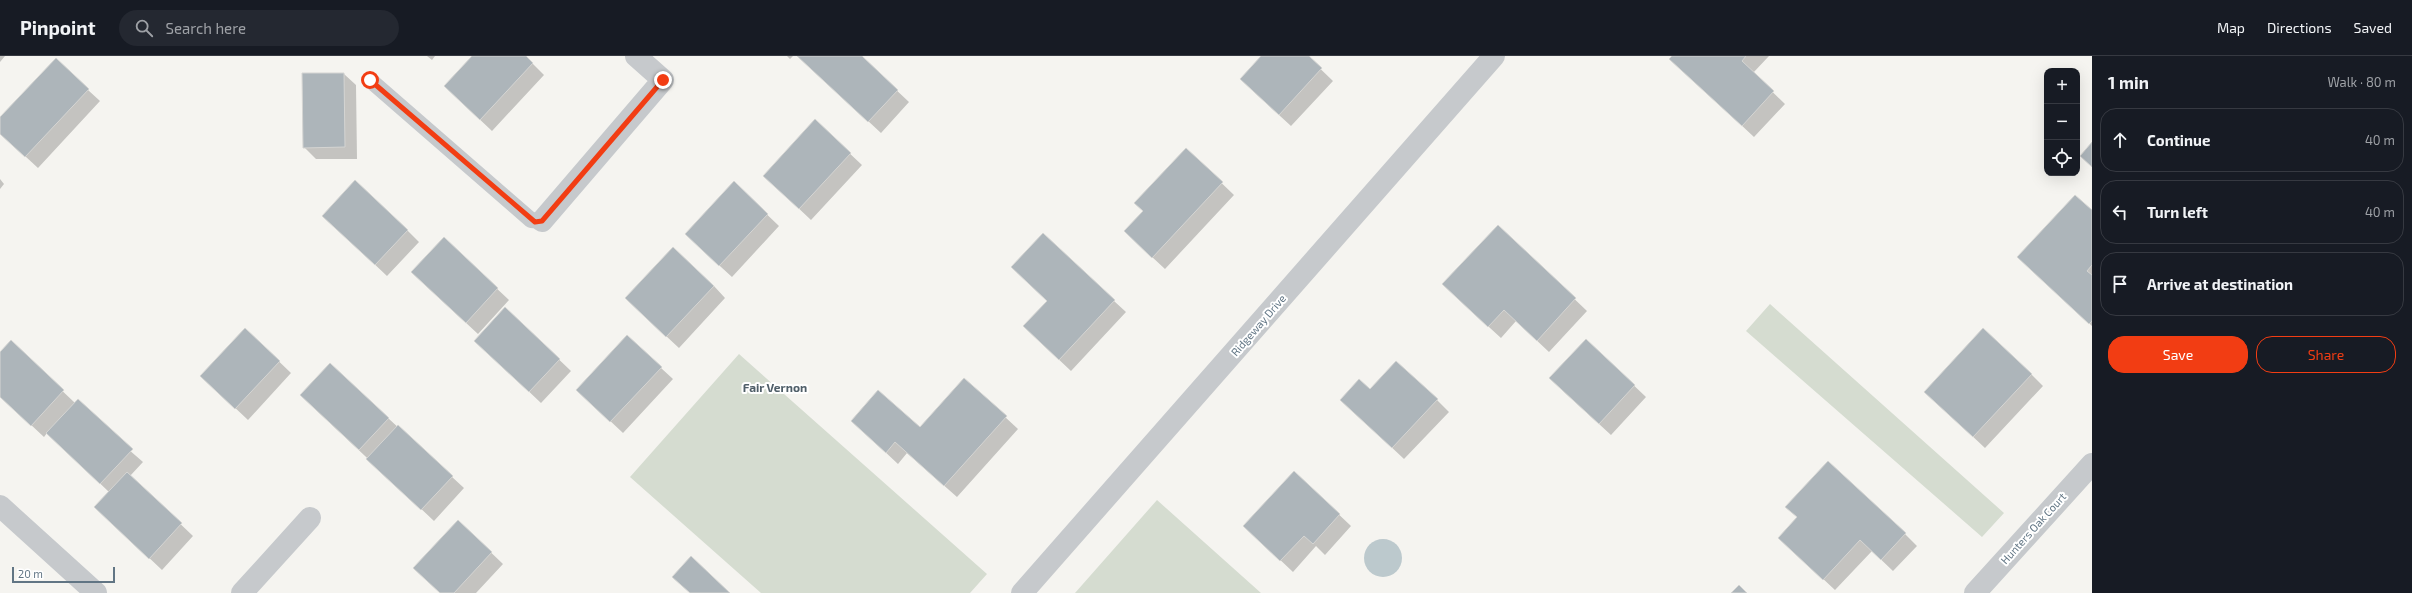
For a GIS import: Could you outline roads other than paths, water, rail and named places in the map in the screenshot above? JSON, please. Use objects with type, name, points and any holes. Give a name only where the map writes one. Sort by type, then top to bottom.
[{"type":"street","points":[[542,221],[663,80],[636,56]]},
{"type":"street","name":"Ridgeway Drive","points":[[1022,593],[1493,56]]},
{"type":"street","name":"Hunters Oak Court","points":[[1975,593],[2092,464]]},
{"type":"street","points":[[0,506],[96,593]]},
{"type":"street","points":[[242,593],[310,518]]},
{"type":"lane","points":[[370,80],[531,220],[542,221]]},
{"type":"district","name":"Fair Vernon","points":[[775,387]]}]
